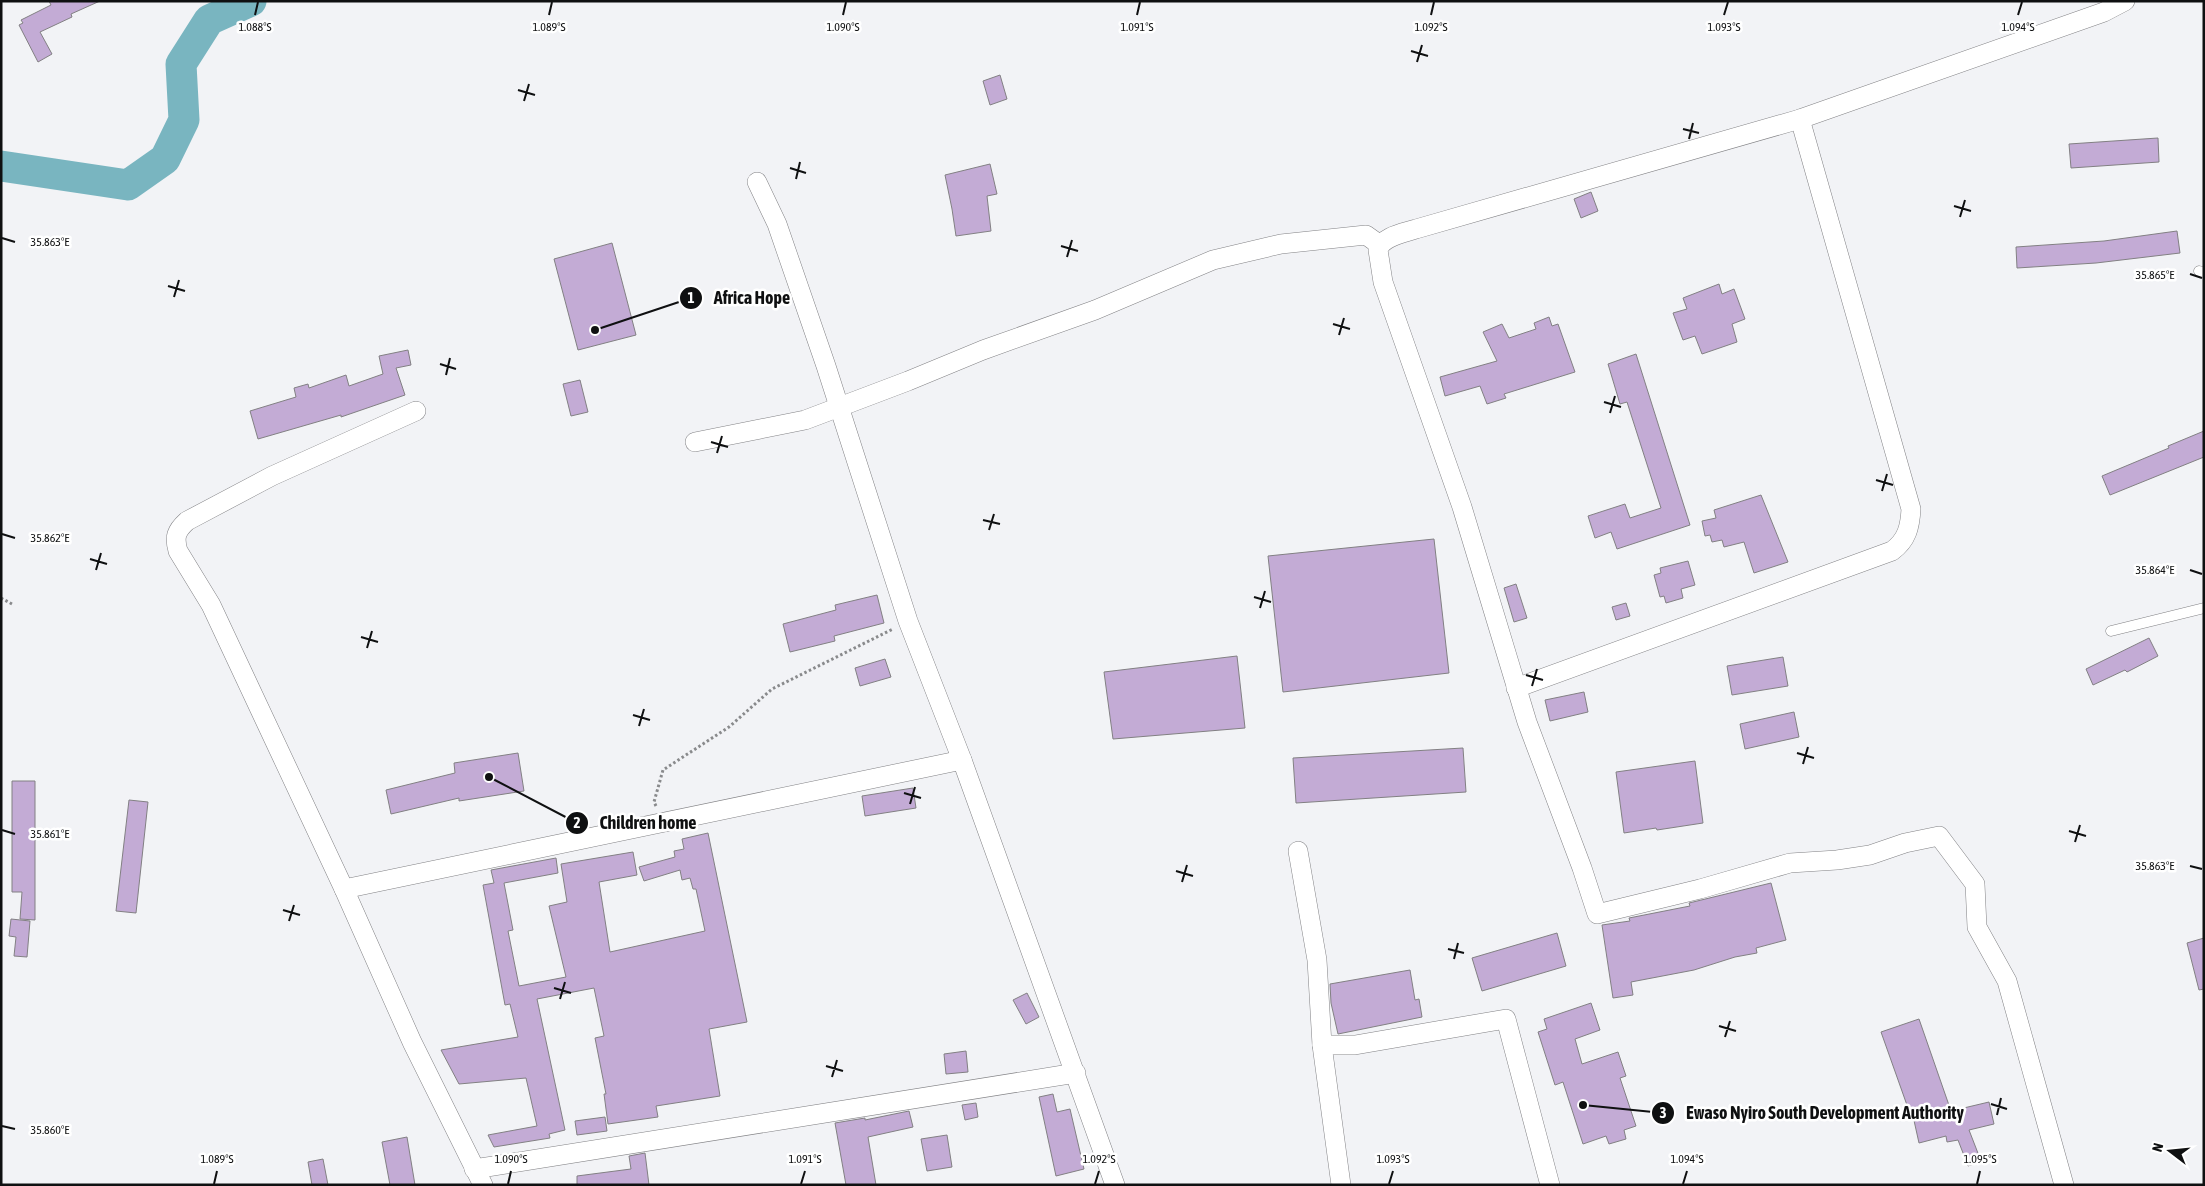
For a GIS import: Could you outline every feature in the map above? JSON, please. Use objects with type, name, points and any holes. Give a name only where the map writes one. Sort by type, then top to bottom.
[{"type":"street","points":[[2064,1185],[2007,981],[1978,927],[1975,884],[1939,836],[1905,843],[1870,854],[1837,860],[1790,864],[1700,889],[1597,914],[1516,688],[1462,507],[1401,337],[1383,282],[1378,255],[1380,245],[1391,238],[1416,229],[1800,119],[2104,12],[2125,1]]},
{"type":"street","points":[[1516,688],[1892,551],[1900,545],[1906,536],[1910,524],[1911,509],[1800,119]]},
{"type":"street","points":[[758,182],[777,224],[908,621],[962,760],[1115,1185]]},
{"type":"street","points":[[695,442],[805,420],[983,350],[1095,310],[1213,260],[1281,244],[1366,235],[1380,245]]},
{"type":"street","points":[[416,411],[272,476],[187,521],[178,530],[176,536],[178,552],[211,605],[344,889],[412,1042],[479,1177],[1076,1073]]},
{"type":"street","points":[[344,889],[962,760]]},
{"type":"street","points":[[1298,852],[1317,960],[1322,1045],[1341,1185]]},
{"type":"street","points":[[1322,1045],[1355,1044],[1506,1019],[1550,1185]]},
{"type":"lane","points":[[2111,631],[2204,608]]},
{"type":"path","points":[[1,598],[12,604]]},
{"type":"path","points":[[663,823],[654,802],[663,770],[729,727],[772,689],[854,650],[908,621]]},
{"type":"building","points":[[49,1],[100,1],[71,14],[72,17],[40,32],[52,54],[38,62],[19,25],[23,23],[21,20],[51,5]]},
{"type":"building","points":[[1000,75],[1007,99],[990,105],[983,81]]},
{"type":"building","points":[[2158,138],[2159,162],[2071,168],[2069,144]]},
{"type":"building","points":[[990,164],[997,194],[987,196],[991,231],[956,236],[945,175]]},
{"type":"building","points":[[1591,192],[1598,211],[1581,218],[1574,199]]},
{"type":"building","points":[[2177,231],[2180,253],[2096,263],[2017,268],[2016,247],[2104,241]]},
{"type":"building","points":[[612,243],[636,335],[578,350],[554,259]]},
{"type":"building","points":[[1719,284],[1722,294],[1734,289],[1745,319],[1732,324],[1737,342],[1702,354],[1695,336],[1683,340],[1673,313],[1687,309],[1683,298]]},
{"type":"building","points":[[1549,317],[1552,326],[1558,324],[1575,372],[1504,394],[1506,398],[1487,404],[1480,386],[1445,396],[1440,377],[1497,361],[1483,332],[1502,324],[1509,338],[1536,329],[1534,323]]},
{"type":"building","points":[[408,350],[411,365],[396,368],[405,395],[341,417],[341,415],[258,439],[250,411],[296,397],[294,388],[308,384],[309,388],[346,375],[349,386],[383,374],[379,356]]},
{"type":"building","points":[[1636,354],[1690,525],[1617,549],[1611,532],[1595,538],[1588,516],[1625,504],[1630,518],[1661,508],[1627,402],[1620,404],[1608,364]]},
{"type":"building","points":[[580,380],[588,412],[571,416],[563,384]]},
{"type":"building","points":[[2204,431],[2204,457],[2110,495],[2102,476]]},
{"type":"building","points":[[1761,495],[1788,562],[1754,573],[1744,542],[1724,547],[1722,540],[1712,542],[1710,535],[1705,536],[1702,521],[1716,518],[1714,510]]},
{"type":"building","points":[[1434,539],[1449,673],[1283,692],[1268,556]]},
{"type":"building","points":[[1688,561],[1695,585],[1681,589],[1683,598],[1666,603],[1664,596],[1660,597],[1654,575],[1661,573],[1660,568]]},
{"type":"building","points":[[1516,584],[1527,618],[1514,622],[1504,588]]},
{"type":"building","points":[[877,595],[884,623],[834,636],[835,641],[790,652],[783,624],[836,610],[835,605]]},
{"type":"building","points":[[1626,603],[1630,616],[1616,620],[1612,607]]},
{"type":"building","points":[[2149,638],[2158,656],[2127,672],[2125,670],[2093,685],[2086,669]]},
{"type":"building","points":[[1237,656],[1245,728],[1113,739],[1104,672]]},
{"type":"building","points":[[1783,657],[1788,686],[1732,695],[1727,666]]},
{"type":"building","points":[[885,659],[891,677],[860,686],[855,668]]},
{"type":"building","points":[[1584,692],[1588,712],[1550,721],[1545,700]]},
{"type":"building","points":[[1794,712],[1799,737],[1745,749],[1740,724]]},
{"type":"building","points":[[1463,748],[1466,792],[1296,803],[1293,758]]},
{"type":"building","points":[[518,753],[524,791],[459,801],[459,798],[391,814],[386,790],[455,773],[454,763]]},
{"type":"building","points":[[1695,761],[1703,823],[1624,833],[1616,772]]},
{"type":"building","points":[[12,781],[35,781],[35,920],[20,919],[22,892],[12,892]]},
{"type":"building","points":[[913,788],[916,808],[865,816],[862,796]]},
{"type":"building","points":[[129,800],[148,802],[136,913],[116,911]]},
{"type":"building","points":[[708,833],[747,1022],[709,1029],[720,1096],[656,1106],[658,1117],[608,1124],[604,1094],[606,1094],[595,1038],[604,1036],[594,988],[537,999],[565,1130],[549,1134],[550,1138],[494,1147],[488,1135],[537,1126],[526,1078],[459,1084],[441,1050],[518,1037],[510,1004],[505,1005],[483,885],[494,883],[491,870],[556,858],[558,873],[504,883],[513,930],[508,931],[519,986],[566,977],[549,906],[567,902],[561,864],[633,852],[637,875],[599,882],[610,952],[705,931],[696,889],[693,889],[690,878],[682,880],[680,870],[644,881],[639,867],[675,857],[674,851],[684,849],[682,839]]},
{"type":"building","points":[[1771,883],[1786,940],[1756,948],[1757,953],[1735,957],[1694,970],[1631,982],[1633,995],[1613,998],[1602,925],[1630,921],[1629,918],[1690,906],[1689,903]]},
{"type":"building","points":[[11,919],[30,921],[27,957],[14,956],[16,937],[9,936]]},
{"type":"building","points":[[1557,933],[1566,966],[1482,991],[1472,958]]},
{"type":"building","points":[[2204,938],[2204,989],[2199,990],[2187,943]]},
{"type":"building","points":[[1410,970],[1415,1000],[1419,999],[1422,1017],[1338,1034],[1331,1003],[1330,984]]},
{"type":"building","points":[[1027,993],[1039,1017],[1026,1024],[1013,1000]]},
{"type":"building","points":[[1591,1003],[1600,1030],[1575,1039],[1582,1064],[1618,1052],[1626,1076],[1620,1078],[1636,1126],[1624,1130],[1626,1139],[1609,1144],[1606,1136],[1583,1144],[1563,1082],[1555,1085],[1538,1032],[1547,1029],[1544,1019]]},
{"type":"building","points":[[1919,1019],[1951,1111],[1989,1102],[1994,1124],[1969,1130],[1981,1161],[1968,1166],[1958,1140],[1947,1142],[1946,1136],[1919,1143],[1911,1107],[1908,1108],[1881,1032]]},
{"type":"building","points":[[966,1051],[968,1072],[946,1074],[944,1054]]},
{"type":"building","points":[[1053,1094],[1057,1112],[1070,1109],[1084,1169],[1056,1176],[1039,1097]]},
{"type":"building","points":[[976,1103],[978,1117],[965,1120],[962,1105]]},
{"type":"building","points":[[909,1111],[913,1127],[868,1137],[876,1185],[846,1185],[835,1123],[865,1118],[865,1120]]},
{"type":"building","points":[[605,1117],[607,1131],[577,1135],[575,1121]]},
{"type":"building","points":[[947,1135],[952,1167],[927,1171],[921,1139]]},
{"type":"building","points":[[407,1137],[415,1185],[390,1185],[382,1142]]},
{"type":"building","points":[[645,1153],[649,1185],[577,1185],[577,1176],[631,1169],[629,1156]]},
{"type":"building","points":[[323,1159],[328,1185],[312,1185],[308,1162]]},
{"type":"waterway","points":[[1,166],[128,185],[165,159],[184,120],[181,64],[209,20],[251,1]]},
{"type":"place","name":"Africa Hope","points":[[595,330]]},
{"type":"place","name":"Children home","points":[[489,777]]},
{"type":"place","name":"Ewaso Nyiro South Development Authority","points":[[1583,1105]]}]
